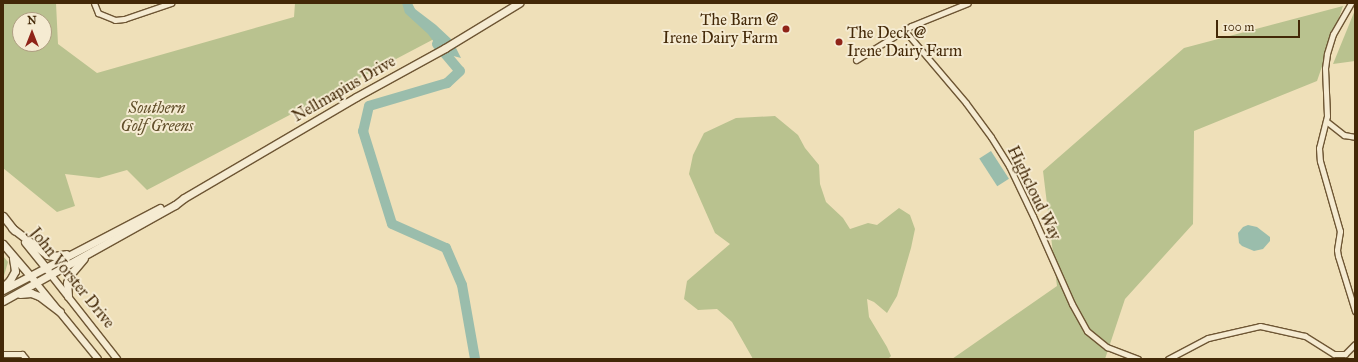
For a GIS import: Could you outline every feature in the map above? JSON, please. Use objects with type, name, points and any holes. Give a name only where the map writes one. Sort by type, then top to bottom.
[{"type":"main road","name":"Nellmapius Drive","points":[[3,302],[51,275],[91,247],[145,216],[184,198],[519,3]]},
{"type":"main road","name":"John Vorster Drive","points":[[3,216],[51,275]]},
{"type":"main road","points":[[12,228],[47,255],[62,255],[91,247]]},
{"type":"main road","points":[[3,287],[12,276],[15,268],[14,261],[4,244]]},
{"type":"main road","name":"John Vorster Drive","points":[[4,244],[36,283]]},
{"type":"main road","name":"Nellmapius Drive","points":[[3,290],[46,267],[91,247]]},
{"type":"main road","points":[[68,296],[67,283],[69,276],[91,247]]},
{"type":"main road","points":[[18,294],[34,294],[60,312]]},
{"type":"street","points":[[94,3],[98,13],[115,20],[124,19],[172,3]]},
{"type":"street","points":[[856,60],[911,26],[968,3]]},
{"type":"street","points":[[1351,3],[1332,38],[1327,54],[1326,121],[1319,143],[1319,156],[1340,231],[1337,250],[1338,256],[1355,311]]},
{"type":"street","name":"Highcloud Way","points":[[905,31],[966,103],[991,137],[1031,211],[1072,304],[1087,331],[1107,347],[1138,359]]},
{"type":"street","points":[[1326,121],[1344,135],[1355,137]]},
{"type":"street","name":"John Vorster Drive","points":[[51,275],[117,359]]},
{"type":"street","name":"John Vorster Drive","points":[[36,283],[98,359]]},
{"type":"street","points":[[1168,359],[1208,338],[1260,326],[1305,336],[1334,354],[1345,354],[1355,344]]},
{"type":"street","points":[[3,354],[22,354],[26,359]]},
{"type":"green space","name":"Southern Golf Greens","points":[[3,3],[56,3],[58,44],[97,73],[294,17],[295,3],[411,3],[434,39],[147,190],[127,170],[99,178],[65,174],[75,206],[57,212],[3,168]]},
{"type":"green space","points":[[1343,6],[1317,81],[1194,131],[1193,224],[1125,299],[1105,359],[952,359],[1057,286],[1043,171],[1184,48]]},
{"type":"green space","points":[[1355,10],[1355,61],[1333,64]]},
{"type":"green space","points":[[775,116],[798,135],[805,148],[819,165],[820,184],[826,202],[843,218],[850,229],[868,223],[877,225],[899,208],[910,215],[915,229],[897,296],[887,313],[874,302],[867,299],[869,317],[887,347],[891,356],[888,359],[753,359],[732,322],[717,309],[698,310],[684,299],[687,281],[730,244],[715,233],[689,174],[693,155],[704,133],[736,118]]},
{"type":"green space","points":[[3,256],[8,262],[3,279]]},
{"type":"shaded area","points":[[402,3],[412,3],[415,9],[436,25],[452,40],[461,58],[442,53],[428,34],[405,13]]},
{"type":"shaded area","points":[[991,151],[1009,179],[997,186],[979,159]]},
{"type":"shaded area","points":[[1248,225],[1257,227],[1270,237],[1270,241],[1263,249],[1254,251],[1242,246],[1239,243],[1238,233],[1243,227]]},
{"type":"waterway","points":[[437,44],[460,71],[447,83],[369,106],[363,131],[392,224],[446,248],[462,285],[475,359]]},
{"type":"place","name":"The Barn @ Irene Dairy Farm","points":[[786,29]]},
{"type":"place","name":"The Deck @ Irene Dairy Farm","points":[[839,42]]}]
